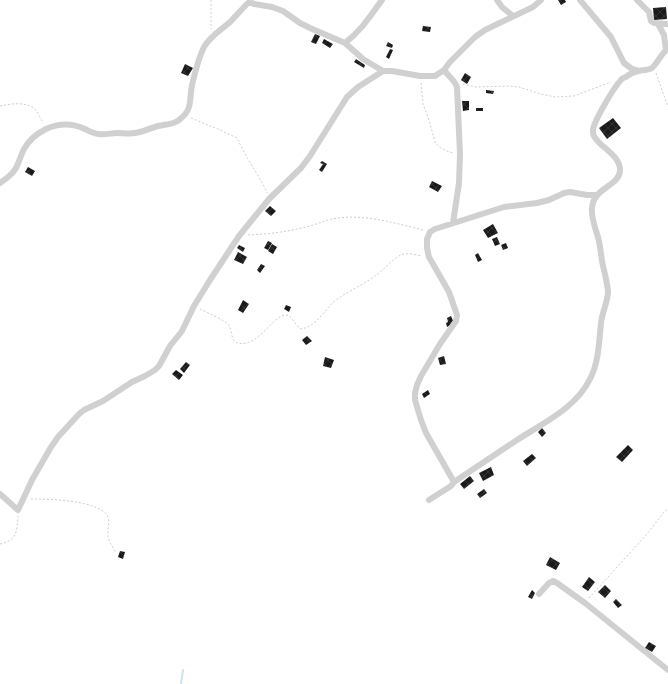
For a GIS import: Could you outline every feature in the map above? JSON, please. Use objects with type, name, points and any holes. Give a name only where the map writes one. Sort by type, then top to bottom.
[{"type":"street","points":[[345,43],[362,27],[382,0]]},
{"type":"street","points":[[498,0],[513,16]]},
{"type":"street","points":[[0,183],[15,170],[24,148],[39,133],[46,129],[62,124],[70,124],[92,133],[131,134],[174,123],[179,120],[188,109],[191,101],[192,87],[204,48],[211,37],[229,23],[250,1],[254,4],[272,7],[283,11],[305,25],[345,43],[363,59],[383,71],[392,71],[420,76],[435,76],[444,70],[475,37],[484,30],[533,7],[541,0]]},
{"type":"street","points":[[580,0],[610,37],[624,63],[632,69],[639,71]]},
{"type":"street","points":[[637,0],[649,12],[654,23],[668,24]]},
{"type":"street","points":[[429,500],[565,409],[589,381],[593,373],[600,337],[601,319],[608,292],[592,213],[592,206],[597,195],[616,180],[620,172],[620,168],[615,158],[598,141],[593,130],[597,118],[621,80],[628,75],[653,68],[660,55],[667,49],[664,35],[658,24]]},
{"type":"street","points":[[444,70],[456,82],[460,154],[453,223]]},
{"type":"street","points":[[0,494],[18,510],[40,464],[51,447],[58,437],[84,410],[103,401],[127,385],[155,370],[159,366],[170,346],[182,331],[194,306],[239,236],[269,199],[301,168],[347,97],[358,87],[383,71]]},
{"type":"street","points":[[454,482],[426,434],[415,400],[415,392],[421,376],[456,321],[457,315],[449,292],[429,257],[427,248],[430,232],[435,229],[504,207],[537,203],[549,200],[564,193],[570,192],[587,196],[597,195]]},
{"type":"street","points":[[538,594],[549,583],[553,581],[557,583],[585,603],[668,670]]},
{"type":"path","points":[[211,0],[211,37]]},
{"type":"path","points":[[653,68],[657,75],[668,107]]},
{"type":"path","points":[[420,76],[423,104],[435,142],[439,147],[447,151],[460,154]]},
{"type":"path","points":[[456,82],[476,88],[509,86],[518,87],[555,97],[574,96],[614,81],[621,80]]},
{"type":"path","points":[[0,106],[22,104],[29,106],[36,110],[46,129]]},
{"type":"path","points":[[184,115],[237,138],[263,184],[269,199]]},
{"type":"path","points":[[239,236],[284,232],[308,227],[332,219],[357,218],[395,224],[430,232]]},
{"type":"path","points":[[194,306],[228,324],[236,343],[247,343],[256,339],[277,319],[287,314],[298,328],[301,329],[312,325],[326,308],[336,300],[373,278],[402,254],[415,254],[429,257]]},
{"type":"path","points":[[23,498],[76,502],[87,504],[102,511],[108,518],[108,536],[116,553]]},
{"type":"path","points":[[585,603],[668,509]]},
{"type":"path","points":[[0,544],[11,540],[16,535],[18,530],[18,510]]},
{"type":"building","points":[[558,0],[565,0],[566,2],[561,5]]},
{"type":"building","points":[[666,7],[667,19],[654,20],[653,8]]},
{"type":"building","points":[[423,26],[431,27],[430,32],[422,31]]},
{"type":"building","points":[[315,34],[320,36],[316,44],[311,42]]},
{"type":"building","points":[[324,39],[333,44],[330,48],[322,43]]},
{"type":"building","points":[[388,42],[393,45],[392,48],[386,46]]},
{"type":"building","points":[[390,49],[393,50],[389,59],[386,57]]},
{"type":"building","points":[[356,59],[365,65],[364,68],[354,62]]},
{"type":"building","points":[[185,64],[193,68],[188,76],[181,73]]},
{"type":"building","points":[[465,73],[471,77],[467,84],[461,80]]},
{"type":"building","points":[[486,90],[494,91],[493,94],[486,93]]},
{"type":"building","points":[[462,101],[469,101],[469,110],[463,111]]},
{"type":"building","points":[[476,108],[483,108],[483,111],[476,111]]},
{"type":"building","points":[[613,118],[621,128],[607,139],[599,128]]},
{"type":"building","points":[[322,161],[327,164],[322,172],[319,170],[323,164],[320,163]]},
{"type":"building","points":[[28,167],[35,171],[32,176],[25,172]]},
{"type":"building","points":[[432,181],[442,186],[438,192],[429,187]]},
{"type":"building","points":[[270,206],[276,211],[271,216],[265,211]]},
{"type":"building","points":[[493,224],[498,233],[488,238],[483,230]]},
{"type":"building","points":[[497,237],[500,244],[495,246],[492,239]]},
{"type":"building","points":[[268,241],[272,243],[268,250],[264,248]]},
{"type":"building","points":[[506,243],[508,248],[503,250],[501,245]]},
{"type":"building","points":[[272,244],[277,247],[273,254],[268,251]]},
{"type":"building","points":[[239,245],[245,248],[243,252],[237,248]]},
{"type":"building","points":[[238,252],[247,257],[243,264],[234,260]]},
{"type":"building","points":[[478,253],[482,260],[478,262],[475,255]]},
{"type":"building","points":[[261,264],[265,266],[260,273],[257,270]]},
{"type":"building","points":[[243,300],[249,304],[243,313],[238,310]]},
{"type":"building","points":[[286,305],[291,307],[289,312],[284,309]]},
{"type":"building","points":[[451,316],[454,323],[447,327],[447,318]]},
{"type":"building","points":[[307,336],[312,341],[306,345],[302,340]]},
{"type":"building","points":[[444,356],[446,364],[440,365],[438,358]]},
{"type":"building","points":[[325,357],[334,360],[331,368],[323,366]]},
{"type":"building","points":[[186,362],[190,365],[184,373],[180,369]]},
{"type":"building","points":[[176,370],[183,375],[179,380],[172,374]]},
{"type":"building","points":[[428,390],[430,394],[424,398],[422,394]]},
{"type":"building","points":[[542,428],[546,433],[542,437],[538,432]]},
{"type":"building","points":[[628,445],[633,450],[622,462],[616,457]]},
{"type":"building","points":[[532,454],[536,458],[527,466],[523,461]]},
{"type":"building","points":[[491,467],[494,475],[483,481],[479,473]]},
{"type":"building","points":[[470,476],[474,481],[464,489],[460,484]]},
{"type":"building","points":[[484,489],[487,493],[480,498],[477,494]]},
{"type":"building","points":[[120,551],[125,552],[123,559],[118,557]]},
{"type":"building","points":[[550,557],[560,563],[556,570],[546,565]]},
{"type":"building","points":[[589,577],[595,582],[588,591],[582,587]]},
{"type":"building","points":[[605,585],[611,591],[605,598],[598,592]]},
{"type":"building","points":[[532,590],[535,593],[532,599],[528,597]]},
{"type":"building","points":[[616,599],[622,605],[618,608],[613,602]]},
{"type":"building","points":[[649,642],[656,646],[652,652],[645,648]]},
{"type":"waterway","points":[[181,684],[183,670]]}]
